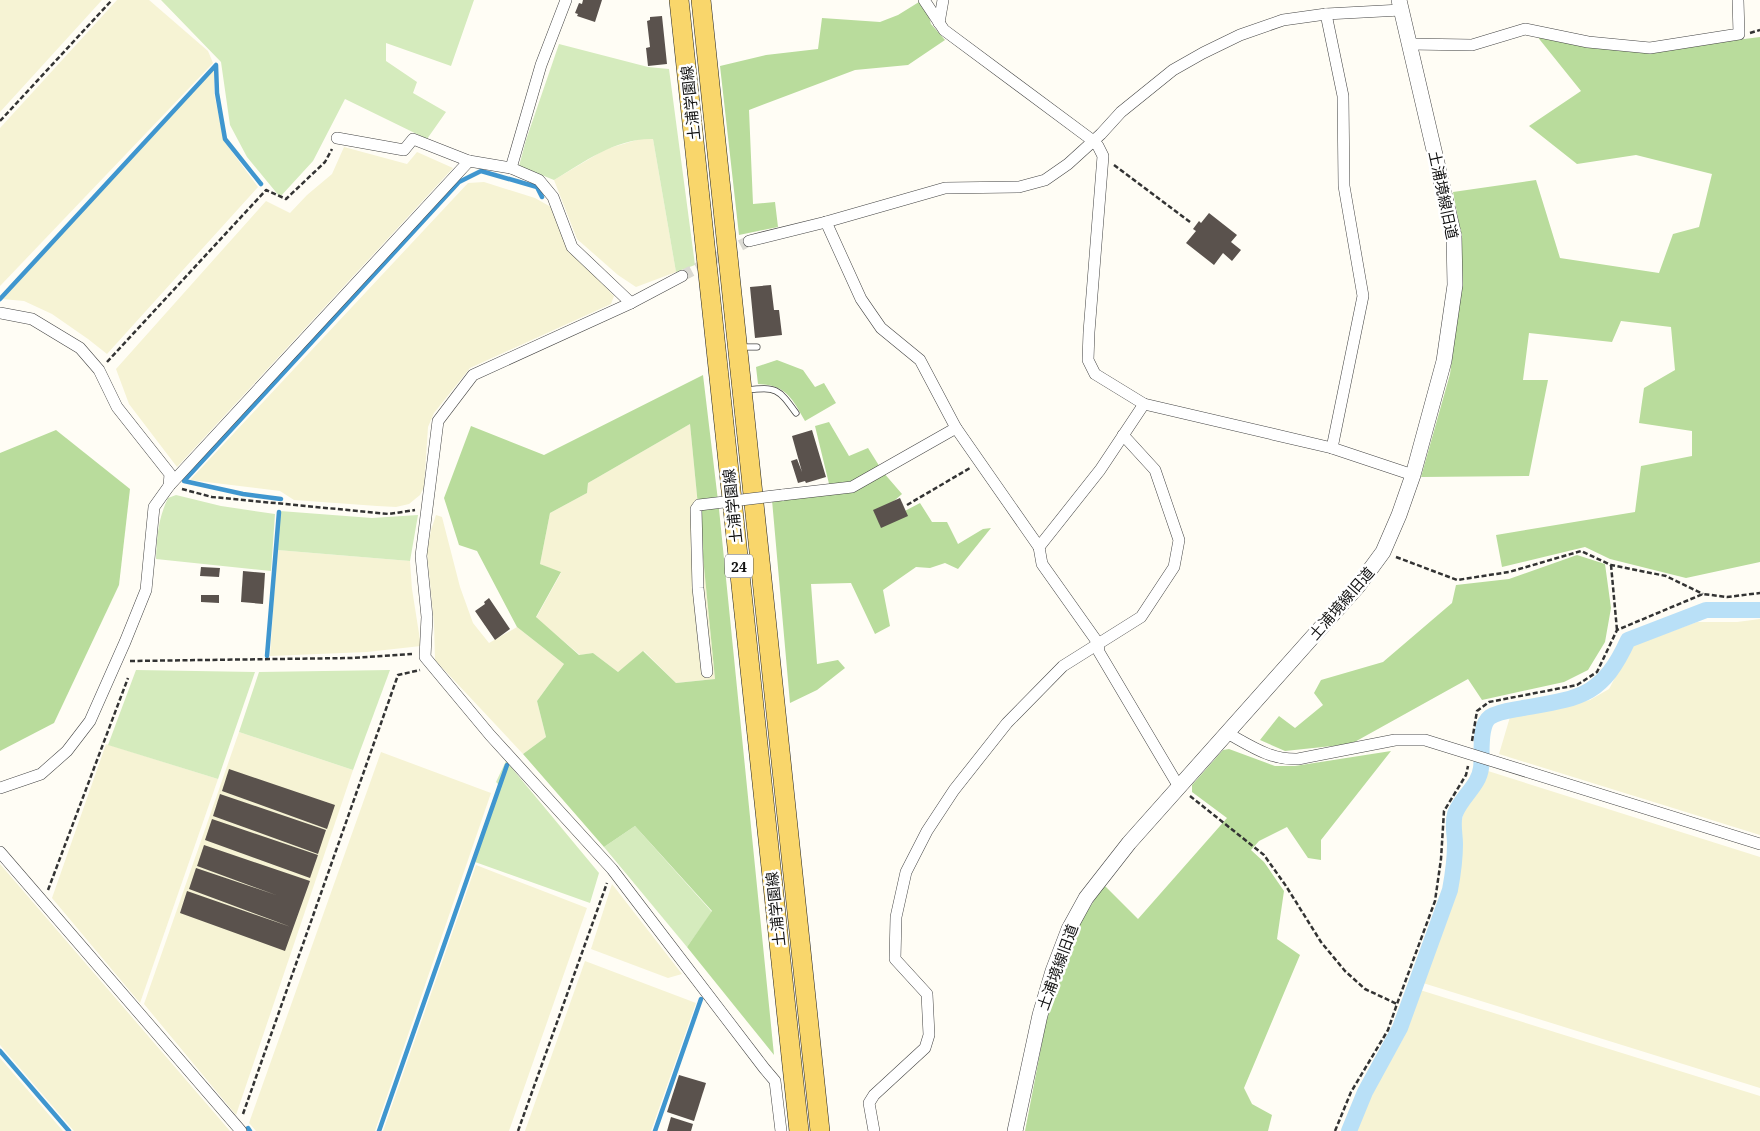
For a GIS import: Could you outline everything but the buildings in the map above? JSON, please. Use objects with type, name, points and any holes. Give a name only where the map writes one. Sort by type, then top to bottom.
[{"type":"main road","name":"土浦学園線","points":[[701,0],[820,1131]]},
{"type":"main road","name":"土浦学園線","points":[[675,1],[716,350],[784,1083],[798,1131]]},
{"type":"street","points":[[511,168],[541,65],[566,0]]},
{"type":"street","points":[[924,0],[944,30],[1092,140],[1098,146],[1103,156],[1088,360],[1095,374],[1144,404],[1332,448],[1413,475]]},
{"type":"street","points":[[939,23],[944,0]]},
{"type":"street","points":[[1409,44],[1472,45],[1524,29],[1588,42],[1650,48],[1739,34],[1738,0]]},
{"type":"street","points":[[749,241],[826,222],[944,188],[1019,187],[1045,180],[1068,164],[1136,98],[1173,70],[1203,53],[1262,26],[1283,20],[1400,5]]},
{"type":"street","name":"土浦境線旧道","points":[[1015,1131],[1040,1015],[1053,971],[1068,928],[1086,898],[1129,843],[1358,586],[1383,552],[1400,515],[1413,475],[1444,361],[1455,285],[1454,236],[1400,5]]},
{"type":"street","points":[[1326,14],[1343,96],[1344,186],[1363,296],[1332,448]]},
{"type":"street","points":[[337,138],[404,150],[413,139],[469,161],[511,168],[538,180],[553,197],[572,247],[631,303]]},
{"type":"street","points":[[0,788],[41,774],[67,751],[90,721],[146,590],[154,507],[169,486],[469,161]]},
{"type":"street","points":[[826,222],[861,299],[881,328],[920,360],[956,428],[1039,547],[1042,564],[1098,643],[1099,652],[1179,787]]},
{"type":"street","points":[[682,276],[631,303],[473,375],[438,420],[421,556],[427,617],[425,654],[490,735],[612,868],[758,1060],[784,1083],[815,1083]]},
{"type":"street","points":[[0,313],[32,319],[80,348],[99,370],[117,407],[170,474],[169,486]]},
{"type":"street","points":[[716,350],[737,348]]},
{"type":"street","points":[[1039,547],[1100,470],[1144,404]]},
{"type":"street","points":[[707,672],[698,588],[696,509],[699,505],[852,487],[956,428]]},
{"type":"street","points":[[874,1131],[870,1103],[874,1094],[925,1048],[929,1035],[927,994],[895,959],[896,917],[906,872],[927,831],[954,790],[1008,723],[1063,666],[1141,617],[1174,567],[1179,540],[1154,470],[1123,435]]},
{"type":"street","points":[[1227,733],[1273,757],[1284,760],[1395,740],[1425,740],[1760,844]]},
{"type":"street","points":[[0,852],[240,1129]]},
{"type":"street","points":[[781,1131],[784,1083]]},
{"type":"lane","points":[[737,348],[757,346]]},
{"type":"lane","points":[[741,390],[768,388],[775,390],[782,394],[796,413]]},
{"type":"path","points":[[0,121],[112,0]]},
{"type":"path","points":[[99,370],[266,190],[286,200],[325,162],[337,138]]},
{"type":"path","points":[[1103,156],[1190,222]]},
{"type":"path","points":[[907,505],[980,462]]},
{"type":"path","points":[[169,486],[212,497],[389,514],[428,508]]},
{"type":"path","points":[[1383,552],[1456,580],[1509,572],[1581,551],[1610,564],[1666,576],[1703,594],[1727,597],[1760,593]]},
{"type":"path","points":[[1335,1131],[1352,1092],[1388,1030],[1435,901],[1441,859],[1444,810],[1466,775],[1477,711],[1489,702],[1577,686],[1597,672],[1617,630],[1610,564]]},
{"type":"path","points":[[1617,630],[1703,594]]},
{"type":"path","points":[[116,660],[352,658],[425,654],[420,671],[398,675],[240,1129]]},
{"type":"path","points":[[43,902],[128,678]]},
{"type":"path","points":[[1179,787],[1264,855],[1321,942],[1345,971],[1365,989],[1398,1004]]},
{"type":"path","points":[[518,1131],[612,868]]},
{"type":"shaded area","points":[[0,0],[102,0],[0,112]]},
{"type":"shaded area","points":[[117,0],[149,0],[208,51],[213,63],[0,286],[0,128]]},
{"type":"shaded area","points":[[214,69],[214,93],[224,141],[258,187],[107,354],[52,314],[24,301],[2,299]]},
{"type":"shaded area","points":[[640,139],[653,139],[676,272],[636,287],[618,275],[577,239],[554,180],[606,149]]},
{"type":"shaded area","points":[[344,147],[407,164],[417,152],[453,168],[177,467],[129,404],[116,369],[266,201],[290,213],[307,195],[332,174]]},
{"type":"shaded area","points":[[484,182],[535,198],[551,207],[566,241],[576,256],[614,296],[611,304],[470,368],[434,413],[428,427],[424,487],[420,495],[409,504],[396,507],[294,500],[280,491],[190,480],[468,183]]},
{"type":"shaded area","points":[[690,424],[715,679],[676,683],[644,651],[618,672],[593,653],[580,655],[536,618],[561,573],[540,564],[550,513],[587,493],[588,483]]},
{"type":"shaded area","points":[[436,515],[442,517],[460,587],[473,623],[489,643],[517,627],[564,664],[537,701],[546,737],[523,754],[435,660],[434,624],[427,552]]},
{"type":"shaded area","points":[[277,550],[410,561],[412,589],[421,646],[367,652],[270,656]]},
{"type":"shaded area","points":[[1760,619],[1760,835],[1499,754],[1510,717],[1590,700],[1609,689],[1632,646],[1697,622],[1737,622]]},
{"type":"shaded area","points":[[239,732],[353,770],[236,1115],[144,1004]]},
{"type":"shaded area","points":[[106,744],[218,779],[140,1003],[52,898]]},
{"type":"shaded area","points":[[381,752],[491,793],[375,1131],[256,1131],[249,1123]]},
{"type":"shaded area","points":[[1488,771],[1760,857],[1760,1088],[1423,983],[1457,884],[1460,856],[1460,827],[1465,808],[1479,789]]},
{"type":"shaded area","points":[[0,864],[230,1131],[74,1131],[0,1045]]},
{"type":"shaded area","points":[[476,865],[587,908],[509,1131],[383,1131]]},
{"type":"shaded area","points":[[612,884],[682,974],[668,978],[591,949]]},
{"type":"shaded area","points":[[585,961],[696,1003],[651,1131],[525,1131]]},
{"type":"shaded area","points":[[1420,990],[1760,1096],[1760,1131],[1356,1131],[1367,1101],[1404,1037]]},
{"type":"shaded area","points":[[0,1058],[63,1131],[0,1131]]},
{"type":"green space","points":[[161,0],[474,0],[451,66],[386,43],[386,61],[417,82],[413,93],[446,112],[427,139],[345,99],[313,161],[280,197],[247,157],[230,125],[221,62]]},
{"type":"green space","points":[[919,2],[927,10],[931,24],[945,40],[908,65],[855,70],[749,110],[753,204],[775,202],[778,227],[739,235],[720,66],[766,55],[818,49],[822,18],[880,22],[898,15]]},
{"type":"green space","points":[[1536,35],[1650,51],[1760,37],[1760,562],[1686,578],[1610,559],[1585,547],[1502,567],[1496,535],[1635,512],[1641,466],[1692,456],[1692,431],[1639,423],[1644,388],[1675,370],[1671,327],[1621,321],[1612,342],[1529,333],[1523,380],[1548,380],[1529,476],[1421,477],[1450,374],[1462,281],[1462,239],[1453,192],[1536,180],[1560,258],[1659,273],[1673,234],[1699,227],[1712,174],[1636,155],[1577,164],[1529,126],[1581,91]]},
{"type":"green space","points":[[559,44],[648,67],[669,69],[695,265],[676,272],[653,139],[626,142],[613,147],[554,180],[519,166]]},
{"type":"green space","points":[[777,360],[803,370],[815,387],[824,383],[836,403],[805,421],[792,399],[782,390],[758,384],[756,367]]},
{"type":"green space","points":[[703,375],[719,509],[774,1055],[687,947],[712,911],[635,826],[604,847],[523,754],[546,737],[537,701],[564,664],[517,627],[477,551],[459,545],[444,498],[471,426],[544,455]],"holes":[[[690,424],[715,679],[676,683],[643,651],[618,672],[593,653],[579,655],[536,617],[561,572],[540,564],[550,513],[587,493],[588,483]]]},
{"type":"green space","points":[[829,422],[849,456],[868,448],[883,472],[902,494],[878,515],[882,523],[920,503],[932,522],[947,522],[958,544],[983,529],[991,528],[958,569],[945,563],[930,568],[916,567],[883,590],[890,626],[875,634],[851,583],[811,584],[817,664],[838,660],[845,668],[817,690],[790,703],[772,500],[831,492],[815,426]]},
{"type":"green space","points":[[56,430],[130,489],[119,585],[54,723],[0,751],[0,453]]},
{"type":"green space","points":[[176,495],[221,506],[275,514],[271,571],[156,559],[162,513],[168,498]]},
{"type":"green space","points":[[280,511],[372,518],[418,515],[410,561],[277,550]]},
{"type":"green space","points":[[1577,555],[1605,564],[1611,608],[1605,642],[1588,670],[1564,682],[1482,700],[1468,679],[1351,744],[1285,751],[1260,740],[1279,716],[1295,728],[1323,705],[1314,693],[1321,680],[1383,662],[1452,603],[1456,585],[1509,579]]},
{"type":"green space","points":[[136,670],[255,672],[218,779],[108,745]]},
{"type":"green space","points":[[390,670],[353,770],[239,732],[259,672]]},
{"type":"green space","points":[[1229,749],[1275,766],[1295,766],[1391,751],[1321,840],[1321,860],[1308,858],[1287,827],[1259,841],[1251,850],[1264,862],[1284,891],[1277,939],[1300,955],[1244,1088],[1252,1104],[1272,1115],[1268,1131],[1025,1131],[1046,1022],[1076,929],[1104,885],[1138,919],[1227,818],[1192,792],[1192,785],[1223,750]]},
{"type":"green space","points":[[506,761],[599,873],[590,903],[475,862],[500,786],[496,782]]},
{"type":"green space","points":[[635,826],[712,912],[687,947],[604,847]]},
{"type":"waterway","points":[[0,299],[216,65],[217,93],[225,139],[261,184]]},
{"type":"waterway","points":[[281,499],[243,494],[184,481],[459,182],[481,171],[537,187],[542,197]]},
{"type":"waterway","points":[[267,656],[279,512]]},
{"type":"waterway","points":[[1349,1131],[1365,1092],[1400,1028],[1450,890],[1455,856],[1454,818],[1461,802],[1480,774],[1482,733],[1486,721],[1490,717],[1502,712],[1560,701],[1587,692],[1609,673],[1628,640],[1706,610],[1760,610]]},
{"type":"waterway","points":[[379,1131],[507,765]]},
{"type":"waterway","points":[[655,1131],[701,999]]},
{"type":"waterway","points":[[0,1051],[69,1131]]},
{"type":"tunnel","points":[[682,276],[749,241]]}]
